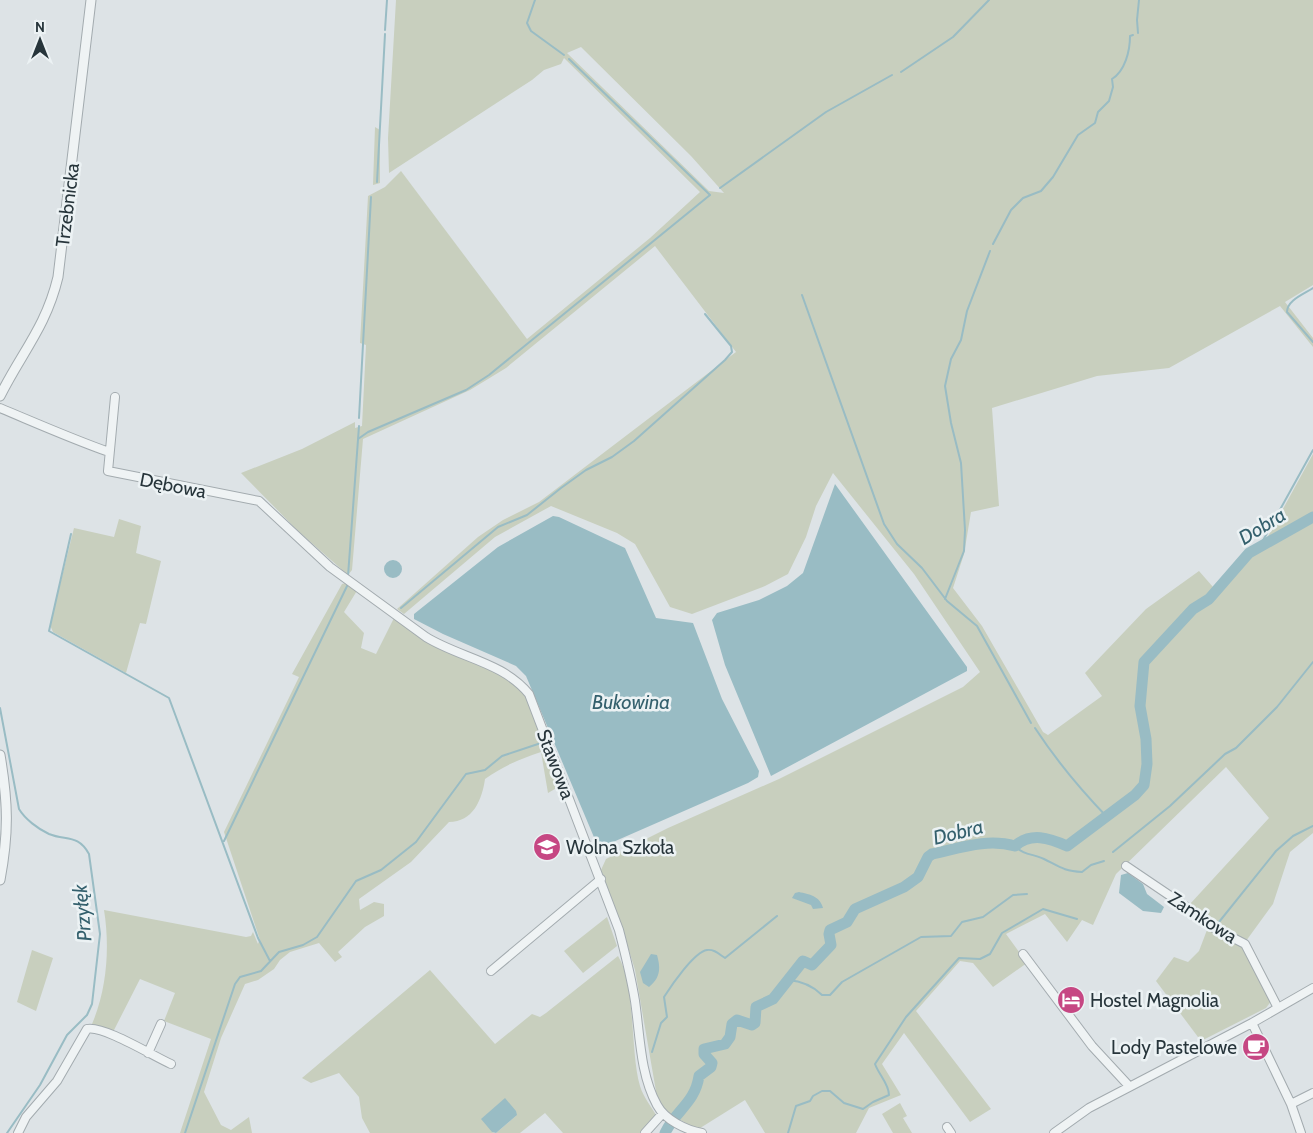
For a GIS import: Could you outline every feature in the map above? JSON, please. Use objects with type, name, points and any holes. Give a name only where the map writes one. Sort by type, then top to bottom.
[{"type":"street","name":"Trzebnicka","points":[[0,396],[42,325],[58,277],[91,0]]},
{"type":"street","name":"Dębowa","points":[[114,397],[107,467],[111,472],[258,500]]},
{"type":"street","points":[[0,408],[41,424],[71,439],[109,452]]},
{"type":"street","name":"Stawowa","points":[[258,500],[330,568],[426,637],[439,645],[503,671],[529,694],[601,879],[629,966],[646,1073],[654,1098],[666,1115],[677,1123],[702,1133]]},
{"type":"street","points":[[0,754],[8,818],[7,839],[0,880]]},
{"type":"street","name":"Zamkowa","points":[[1126,866],[1212,926],[1245,944],[1278,1008]]},
{"type":"street","points":[[491,971],[601,879]]},
{"type":"street","points":[[1023,954],[1092,1046],[1129,1086]]},
{"type":"street","points":[[1054,1133],[1089,1108],[1252,1023],[1313,988]]},
{"type":"street","points":[[1252,1023],[1292,1104],[1301,1133]]},
{"type":"street","points":[[148,1053],[161,1024]]},
{"type":"street","points":[[18,1133],[26,1117],[57,1081],[87,1029],[93,1027],[106,1032],[171,1064]]},
{"type":"street","points":[[1292,1104],[1313,1093]]},
{"type":"street","points":[[645,1133],[666,1115]]},
{"type":"green space","points":[[396,0],[1313,0],[1313,285],[1285,302],[1313,338],[1313,347],[1280,306],[1169,368],[1097,376],[992,408],[999,506],[971,512],[964,554],[953,588],[982,626],[1043,732],[1048,735],[1102,696],[1085,673],[1146,609],[1199,571],[1213,587],[1205,596],[1190,607],[1141,663],[1138,706],[1144,738],[1142,777],[1139,788],[1120,805],[1123,808],[1145,786],[1147,777],[1148,739],[1141,704],[1146,664],[1194,613],[1216,595],[1266,540],[1313,454],[1313,833],[1290,852],[1273,904],[1246,941],[1217,924],[1190,904],[1269,818],[1226,767],[1116,874],[1093,925],[1082,920],[1067,942],[1045,914],[1006,934],[1027,963],[993,987],[973,963],[960,961],[916,1011],[991,1109],[970,1122],[904,1033],[882,1064],[901,1095],[869,1108],[856,1133],[765,1133],[745,1100],[697,1130],[666,1111],[657,1097],[635,970],[621,924],[601,870],[606,859],[668,828],[779,779],[963,687],[980,672],[914,574],[833,473],[816,506],[806,537],[788,574],[765,586],[692,614],[670,607],[635,544],[617,533],[551,506],[495,537],[404,614],[397,609],[478,537],[503,520],[539,502],[736,352],[655,246],[506,368],[470,390],[363,439],[352,570],[348,575],[298,531],[241,473],[302,449],[355,422],[355,428],[362,426],[366,345],[360,343],[368,196],[385,187],[401,171],[527,339],[650,238],[700,192],[564,58],[561,64],[544,70],[532,80],[389,173],[388,138]],"holes":[[[581,47],[691,156],[724,193],[709,191],[567,53]]]},
{"type":"green space","points":[[375,127],[380,130],[380,183],[373,185]]},
{"type":"green space","points":[[119,519],[141,526],[136,553],[161,561],[146,624],[140,623],[126,673],[53,632],[50,625],[74,528],[114,537]]},
{"type":"green space","points":[[346,583],[358,589],[344,612],[364,633],[361,648],[376,654],[394,618],[439,649],[506,674],[526,694],[560,786],[548,793],[541,752],[512,763],[492,774],[485,779],[479,802],[470,814],[457,821],[449,822],[411,862],[359,899],[360,910],[374,902],[384,904],[384,916],[365,927],[338,952],[342,957],[335,962],[319,943],[290,952],[280,960],[274,969],[258,980],[245,984],[221,1038],[204,1092],[221,1125],[231,1130],[249,1117],[252,1133],[180,1133],[211,1039],[164,1021],[175,993],[140,979],[113,1032],[92,1024],[101,997],[106,968],[107,938],[104,910],[246,937],[251,936],[253,932],[258,944],[259,941],[261,943],[224,832],[299,677],[292,674],[342,584]]},
{"type":"green space","points":[[607,917],[617,946],[583,973],[564,951]]},
{"type":"green space","points":[[1207,930],[1232,939],[1247,952],[1272,1000],[1266,1008],[1201,1041],[1156,981],[1174,957],[1188,962],[1199,951]]},
{"type":"green space","points":[[32,950],[53,958],[36,1011],[17,1002]]},
{"type":"green space","points":[[618,956],[628,983],[640,1086],[657,1117],[641,1133],[563,1133],[545,1113],[520,1133],[496,1133],[517,1115],[492,1132],[495,1133],[370,1133],[362,1118],[359,1097],[339,1073],[311,1083],[302,1078],[430,970],[495,1044],[532,1014],[540,1017],[546,1013]]},
{"type":"green space","points":[[900,1103],[907,1116],[903,1118],[912,1133],[893,1133],[882,1114]]},
{"type":"water","points":[[835,484],[967,667],[967,671],[771,776],[725,665],[712,620],[717,613],[759,600],[787,586],[803,573]]},
{"type":"water","name":"Bukowina","points":[[553,516],[559,517],[625,548],[656,618],[693,623],[722,699],[759,771],[758,777],[748,783],[604,846],[596,842],[526,676],[516,666],[414,619],[414,614],[498,547]]},
{"type":"water","points":[[389,560],[397,560],[402,565],[400,576],[389,578],[384,573],[384,565]]},
{"type":"water","points":[[1128,873],[1143,884],[1147,894],[1164,907],[1161,913],[1143,911],[1119,893],[1121,875]]},
{"type":"water","points":[[799,892],[817,898],[823,908],[813,909],[811,905],[792,898],[795,893]]},
{"type":"water","points":[[651,954],[657,955],[659,969],[657,977],[649,987],[643,983],[640,972]]},
{"type":"water","points":[[505,1098],[517,1115],[496,1133],[492,1132],[481,1119]]},
{"type":"waterway","points":[[385,30],[387,0]]},
{"type":"waterway","points":[[535,0],[527,23],[531,31],[564,55]]},
{"type":"waterway","points":[[901,72],[953,37],[989,0]]},
{"type":"waterway","points":[[1138,33],[1139,0]]},
{"type":"waterway","points":[[377,182],[385,34]]},
{"type":"waterway","points":[[993,244],[1011,210],[1023,198],[1041,191],[1053,177],[1078,135],[1095,123],[1098,112],[1109,101],[1113,87],[1112,79],[1123,66],[1128,54],[1130,36],[1133,35]]},
{"type":"waterway","points":[[358,439],[368,432],[466,390],[489,375],[710,195],[569,59]]},
{"type":"waterway","points":[[720,188],[826,112],[892,75]]},
{"type":"waterway","points":[[359,418],[371,197]]},
{"type":"waterway","points":[[945,599],[964,551],[965,530],[961,463],[951,423],[945,386],[951,359],[961,340],[967,311],[990,251]]},
{"type":"waterway","points":[[1313,288],[1293,301],[1287,312],[1313,342]]},
{"type":"waterway","points":[[802,295],[884,524],[897,544],[922,568],[947,601],[977,626],[1031,723]]},
{"type":"waterway","points":[[401,608],[498,527],[527,515],[586,470],[612,457],[634,441],[725,360],[732,352],[731,346],[705,314]]},
{"type":"waterway","points":[[348,576],[359,426]]},
{"type":"waterway","points":[[1261,544],[1313,450]]},
{"type":"waterway","name":"Dobra","points":[[665,1133],[674,1118],[694,1093],[699,1076],[711,1067],[712,1063],[704,1054],[704,1049],[725,1044],[730,1037],[732,1024],[737,1020],[752,1025],[755,1023],[756,1007],[773,999],[803,961],[812,965],[831,945],[830,930],[847,922],[855,909],[904,887],[918,877],[928,857],[932,854],[984,843],[1015,846],[1027,839],[1034,838],[1047,839],[1067,846],[1135,795],[1144,785],[1147,764],[1146,739],[1140,706],[1144,662],[1193,609],[1209,599],[1249,553],[1313,517]]},
{"type":"waterway","points":[[71,534],[49,631],[169,698],[258,938],[270,961]]},
{"type":"waterway","points":[[224,841],[348,584]]},
{"type":"waterway","points":[[1113,852],[1170,806],[1225,754],[1236,748],[1277,707],[1313,662]]},
{"type":"waterway","name":"Przyłęk","points":[[0,708],[19,809],[28,820],[41,829],[49,834],[80,843],[89,854],[100,934],[92,1004],[87,1015],[67,1035],[40,1085],[7,1133]]},
{"type":"waterway","points":[[1035,728],[1069,774],[1107,817]]},
{"type":"waterway","points":[[185,1133],[235,984],[240,977],[261,971],[279,952],[303,945],[317,937],[356,881],[381,870],[416,842],[466,774],[485,770],[502,756],[541,743]]},
{"type":"waterway","points":[[1219,922],[1276,851],[1293,836],[1313,826]]},
{"type":"waterway","points":[[1015,846],[1025,853],[1040,857],[1071,871],[1082,872],[1091,865],[1104,861]]},
{"type":"waterway","points":[[788,980],[806,984],[822,995],[830,995],[842,982],[921,937],[951,936],[962,922],[983,917],[1013,895],[1027,894]]},
{"type":"waterway","points":[[788,1133],[796,1106],[810,1101],[813,1096],[822,1091],[830,1091],[844,1103],[863,1109],[889,1095],[889,1091],[875,1064],[906,1017],[959,958],[980,959],[990,954],[1002,933],[1043,909],[1077,919]]},
{"type":"waterway","points":[[652,1052],[661,1023],[667,1017],[664,997],[690,963],[707,950],[714,951],[725,958],[777,916]]},
{"type":"place","name":"Wolna Szkoła","points":[[547,847]]},
{"type":"place","name":"Hostel Magnolia","points":[[1071,1000]]},
{"type":"place","name":"Lody Pastelowe","points":[[1256,1047]]}]
